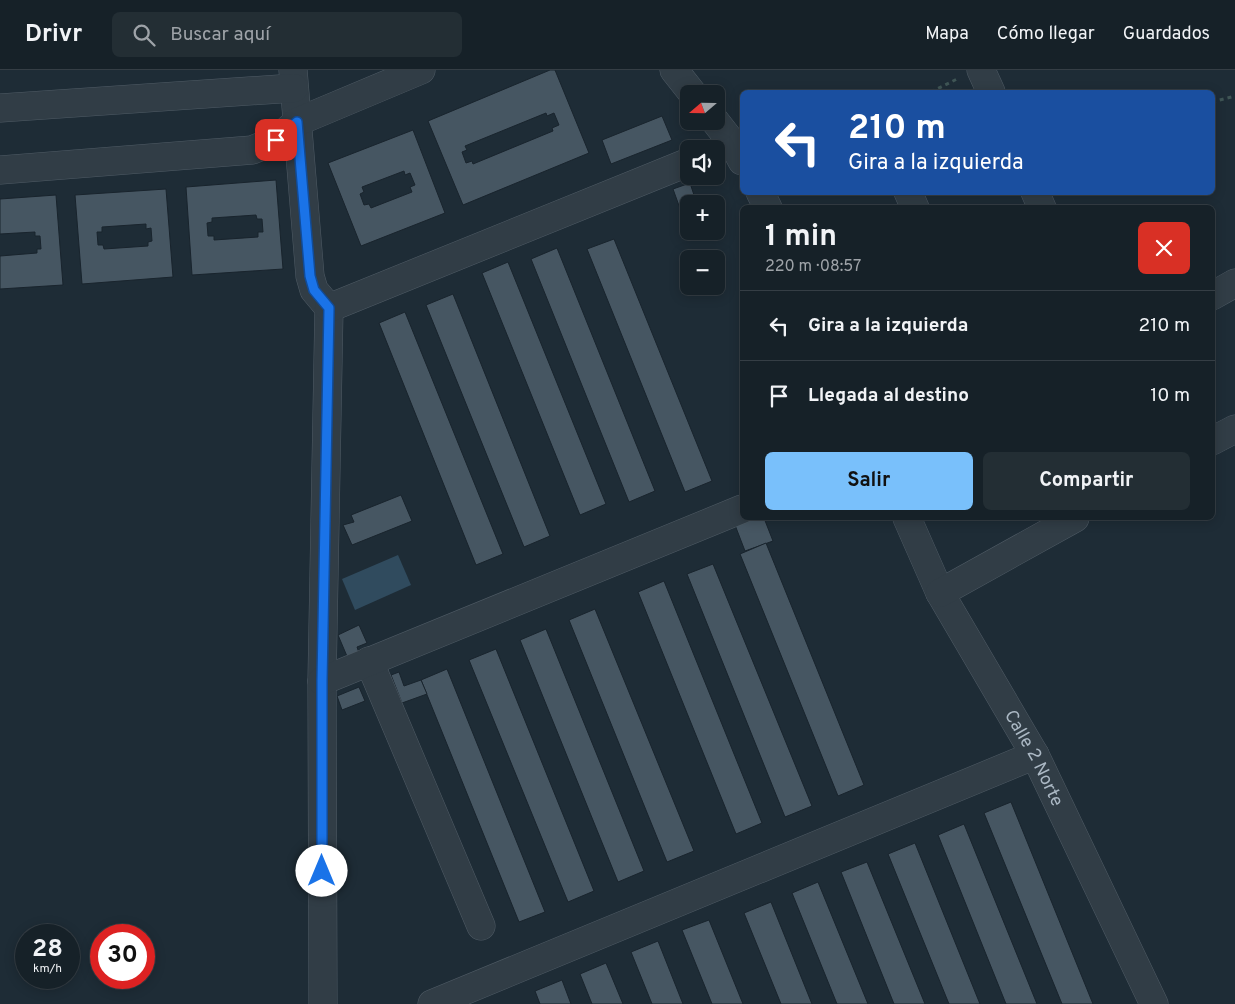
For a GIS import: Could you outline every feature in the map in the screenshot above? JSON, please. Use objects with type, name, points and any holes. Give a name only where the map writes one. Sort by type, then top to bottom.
[{"type":"street","points":[[0,170],[252,150],[276,140],[297,122],[421,70]]},
{"type":"street","points":[[674,70],[686,85]]},
{"type":"street","points":[[971,74],[989,90]]},
{"type":"street","points":[[0,108],[294,79],[310,276],[314,290],[329,308],[322,681],[323,1004]]},
{"type":"street","points":[[720,130],[731,152]]},
{"type":"street","points":[[329,308],[680,166]]},
{"type":"street","points":[[1215,294],[1235,283]]},
{"type":"street","points":[[1215,439],[1235,429]]},
{"type":"street","points":[[322,681],[740,510]]},
{"type":"street","name":"Calle 2 Norte","points":[[908,520],[940,593],[1035,755],[1154,1004]]},
{"type":"street","points":[[940,593],[1071,520]]},
{"type":"street","points":[[369,661],[481,926]]},
{"type":"street","points":[[432,1004],[1035,755]]},
{"type":"path","points":[[935,90],[971,74]]},
{"type":"path","points":[[1215,101],[1235,96]]},
{"type":"water","points":[[398,555],[411,585],[355,610],[342,579]]},
{"type":"building","points":[[550,70],[555,70],[589,153],[463,205],[428,121]],"holes":[[[546,113],[547,116],[554,113],[559,125],[552,128],[553,131],[473,164],[472,161],[466,163],[462,152],[467,150],[465,146]]]},
{"type":"building","points":[[662,116],[672,140],[611,164],[602,140]]},
{"type":"building","points":[[413,130],[445,213],[361,246],[328,163]],"holes":[[[404,171],[405,175],[410,173],[415,185],[410,187],[412,192],[371,208],[369,204],[364,205],[360,194],[364,192],[362,187]]]},
{"type":"building","points":[[276,180],[283,269],[192,275],[186,187]],"holes":[[[256,215],[257,219],[262,219],[263,232],[258,232],[258,237],[214,240],[214,236],[208,236],[207,223],[212,222],[212,218]]]},
{"type":"building","points":[[691,185],[694,195],[680,195],[680,208],[673,189]]},
{"type":"building","points":[[166,189],[173,277],[82,284],[75,195]],"holes":[[[146,224],[146,229],[151,228],[152,241],[148,242],[148,246],[104,249],[103,245],[98,245],[97,232],[102,232],[102,227]]]},
{"type":"building","points":[[56,195],[63,285],[0,289],[0,256],[37,253],[37,249],[41,249],[40,236],[35,236],[35,232],[0,234],[0,199]]},
{"type":"building","points":[[614,239],[712,481],[685,492],[587,249]]},
{"type":"building","points":[[557,248],[655,491],[629,502],[531,259]]},
{"type":"building","points":[[508,262],[606,504],[580,515],[482,273]]},
{"type":"building","points":[[453,294],[550,536],[524,547],[426,305]]},
{"type":"building","points":[[405,312],[503,554],[476,565],[379,323]]},
{"type":"building","points":[[401,495],[412,521],[352,545],[343,525],[354,522],[351,515]]},
{"type":"building","points":[[743,520],[765,520],[773,541],[745,551],[735,525]]},
{"type":"building","points":[[766,543],[864,785],[838,796],[740,554]]},
{"type":"building","points":[[713,564],[812,806],[785,817],[687,574]]},
{"type":"building","points":[[664,581],[762,823],[736,834],[638,592]]},
{"type":"building","points":[[595,609],[694,851],[667,862],[569,620]]},
{"type":"building","points":[[359,625],[367,643],[357,647],[360,656],[349,661],[338,635]]},
{"type":"building","points":[[546,629],[644,871],[618,882],[520,640]]},
{"type":"building","points":[[496,649],[594,891],[568,902],[469,660]]},
{"type":"building","points":[[447,669],[545,912],[519,922],[421,680]]},
{"type":"building","points":[[399,672],[404,686],[421,680],[427,694],[402,703],[391,675]]},
{"type":"building","points":[[359,687],[365,701],[342,710],[337,696]]},
{"type":"building","points":[[1011,802],[1093,1004],[1062,1004],[984,813]]},
{"type":"building","points":[[964,824],[1037,1004],[1006,1004],[938,835]]},
{"type":"building","points":[[915,843],[980,1004],[949,1004],[888,854]]},
{"type":"building","points":[[867,862],[925,1004],[894,1004],[841,872]]},
{"type":"building","points":[[818,882],[868,1004],[837,1004],[792,893]]},
{"type":"building","points":[[771,902],[812,1004],[781,1004],[744,913]]},
{"type":"building","points":[[709,920],[743,1004],[712,1004],[682,930]]},
{"type":"building","points":[[658,941],[683,1004],[652,1004],[631,952]]},
{"type":"building","points":[[606,963],[623,1004],[592,1004],[580,974]]},
{"type":"building","points":[[562,980],[571,1004],[540,1004],[535,991]]},
{"type":"route","points":[[276,140],[297,122],[310,276],[314,290],[329,308],[322,681],[322,871]]}]
